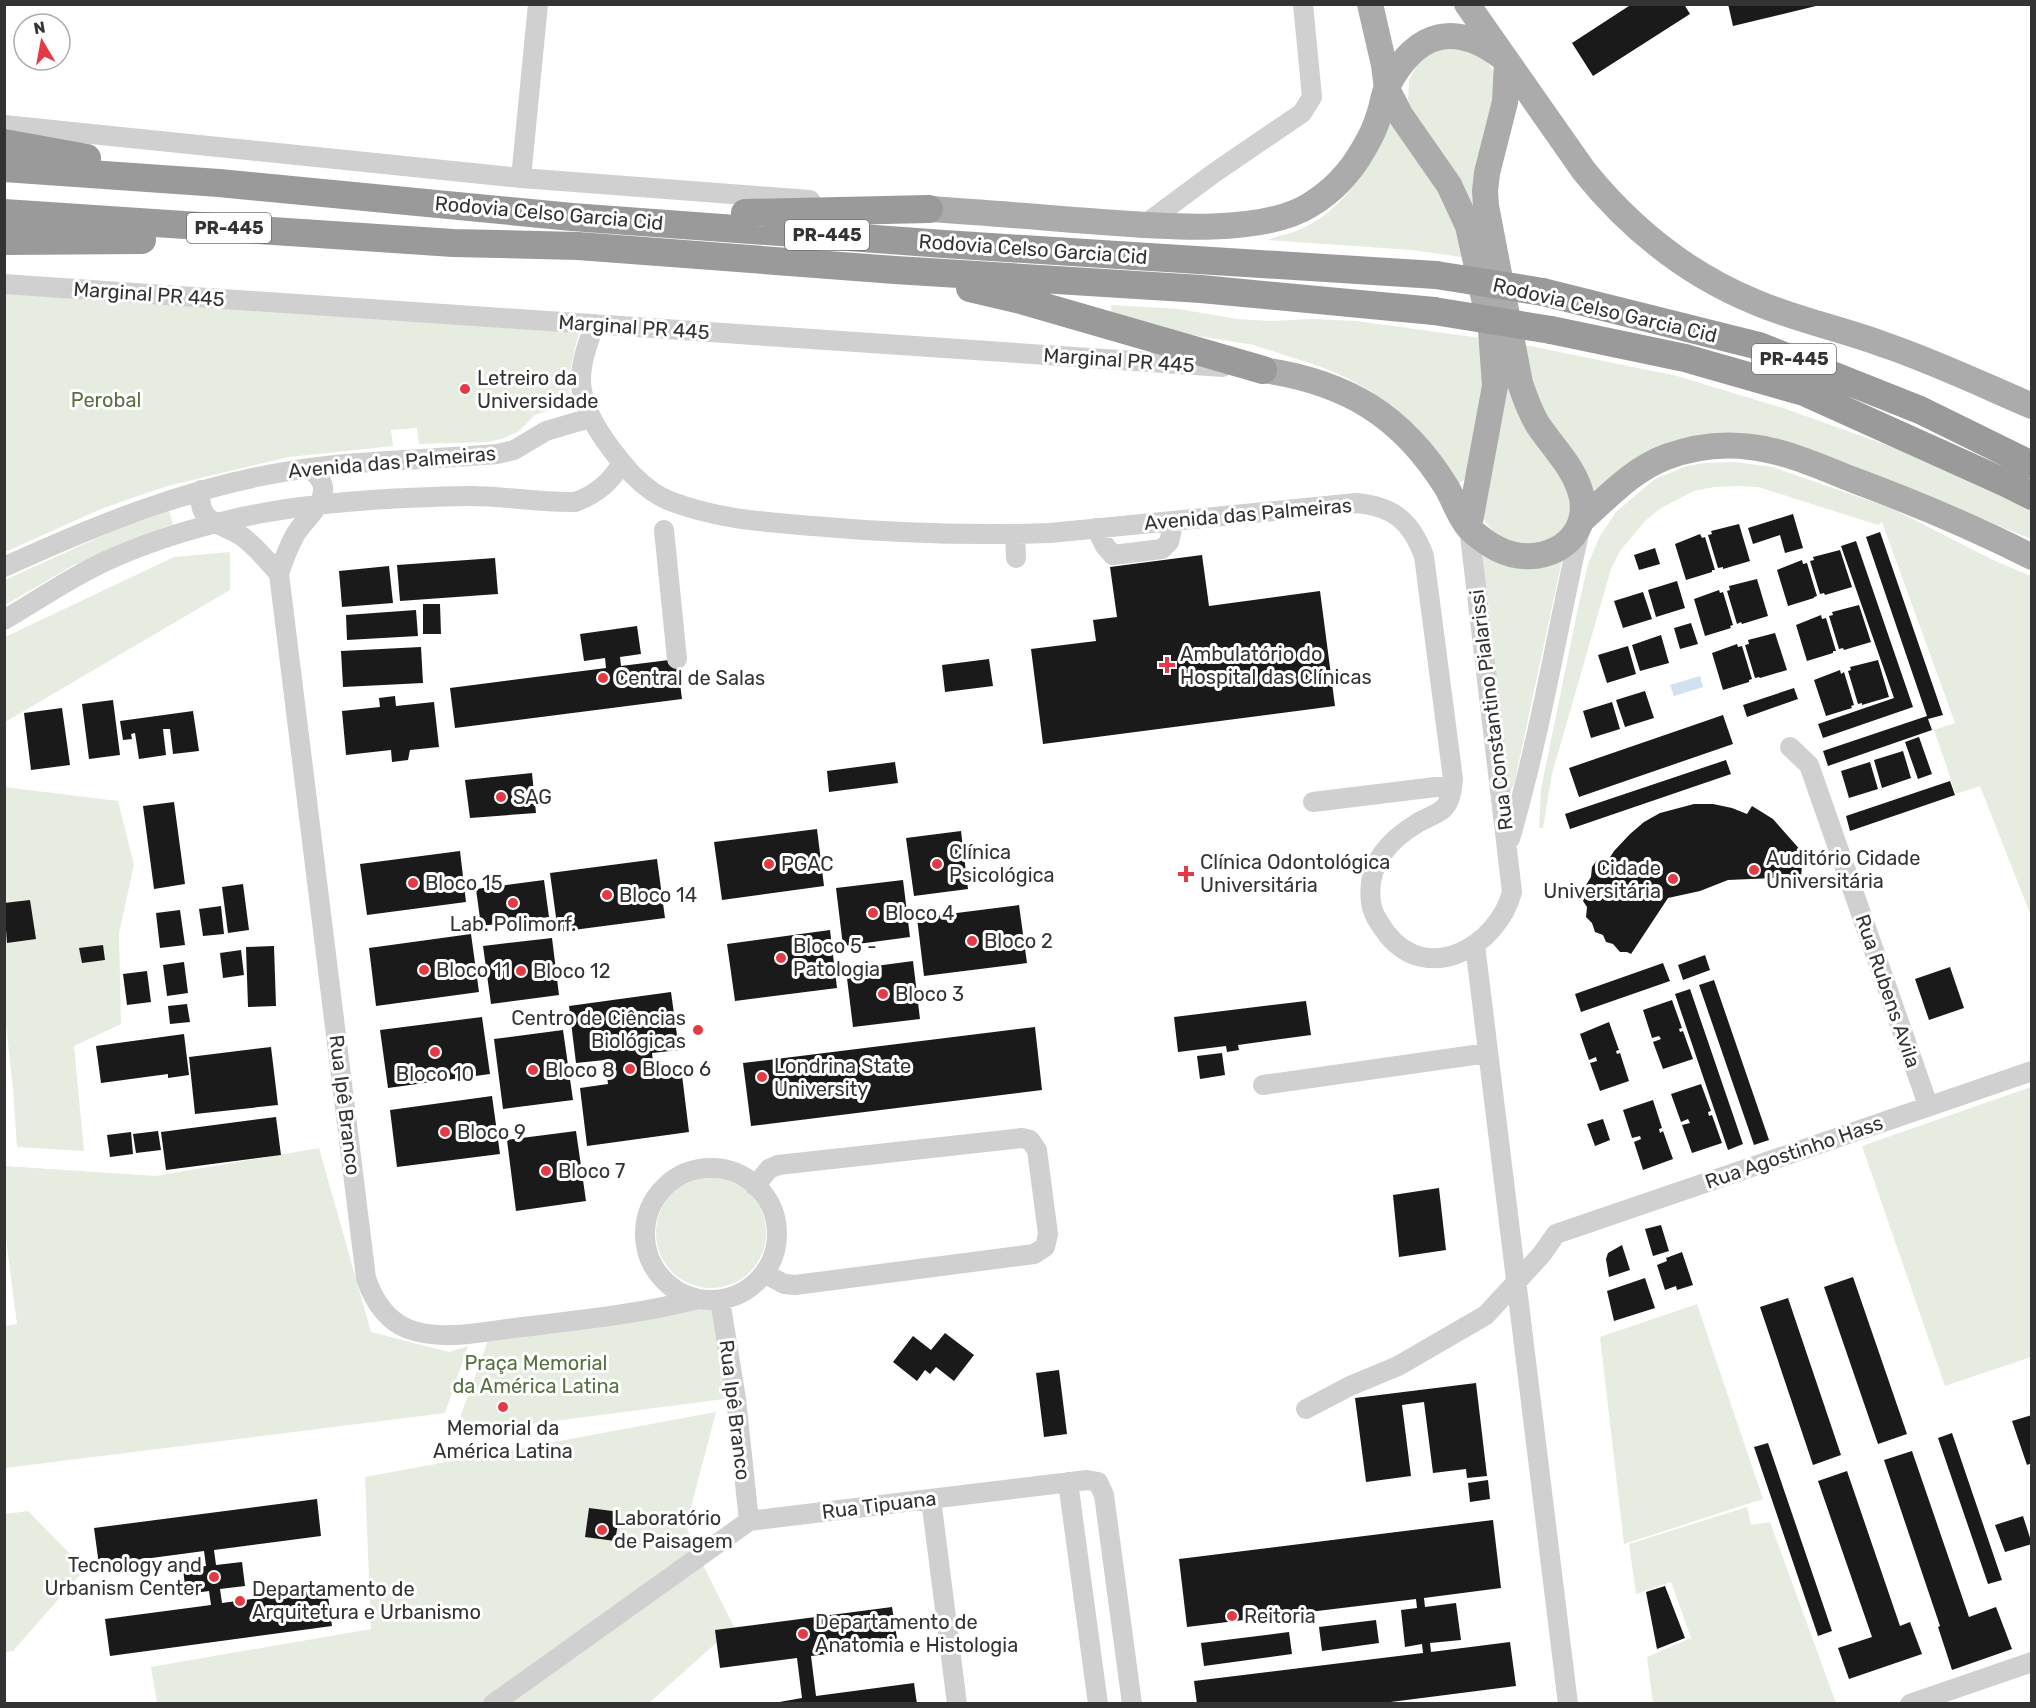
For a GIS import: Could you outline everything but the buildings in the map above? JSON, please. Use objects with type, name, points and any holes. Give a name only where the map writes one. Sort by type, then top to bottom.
[{"type":"highway","points":[[4,143],[219,183]]},
{"type":"highway","name":"Rodovia Celso Garcia Cid","points":[[4,168],[219,183],[572,217],[944,244],[1436,275],[1543,292],[1759,346],[1920,410],[2031,465]]},
{"type":"highway","points":[[572,217],[929,209]]},
{"type":"highway","name":"Rodovia Celso Garcia Cid","points":[[4,213],[453,243],[578,246],[1201,290],[1434,312],[1551,330],[1685,358],[1804,392],[2031,496]]},
{"type":"highway","points":[[4,241],[262,239],[453,243]]},
{"type":"highway","points":[[895,270],[1017,299],[1263,370]]},
{"type":"main road","points":[[1370,4],[1384,65],[1386,89],[1401,116],[1449,185],[1468,226],[1491,330],[1495,386],[1469,527]]},
{"type":"main road","points":[[1467,4],[1507,61],[1505,102],[1487,173],[1486,206],[1520,383],[1537,423],[1575,476],[1582,497],[1582,520]]},
{"type":"main road","points":[[1386,89],[1411,52],[1434,39],[1453,36],[1472,39],[1492,49],[1507,61]]},
{"type":"main road","name":"PR-445","points":[[1507,61],[1584,171],[1604,195],[1631,224],[1681,262],[1712,282],[1756,303],[1885,345],[2031,406]]},
{"type":"main road","name":"PR-445","points":[[929,209],[1144,225],[1245,224],[1291,215],[1327,194],[1353,166],[1372,133],[1386,89]]},
{"type":"main road","points":[[1263,370],[1296,375],[1325,383],[1350,394],[1376,410],[1423,453],[1447,488],[1469,527],[1497,549],[1520,557],[1543,554],[1563,545],[1571,539],[1582,520],[1645,467],[1666,457],[1693,449],[1720,445],[1753,447],[1823,468],[1920,505],[2031,557]]},
{"type":"street","points":[[521,178],[537,4]]},
{"type":"street","points":[[1144,225],[1214,173],[1302,113],[1312,97],[1303,4]]},
{"type":"street","name":"PR-445","points":[[4,126],[521,178],[929,209]]},
{"type":"street","name":"Marginal PR 445","points":[[4,284],[1263,370]]},
{"type":"street","points":[[590,418],[585,409],[581,388],[581,368],[595,324]]},
{"type":"street","name":"Avenida das Palmeiras","points":[[4,567],[88,529],[201,490],[310,468],[369,461],[497,454],[514,450],[546,431],[590,418],[621,464],[657,494],[670,501],[745,520],[943,535],[1016,534],[1356,503],[1375,505],[1389,510],[1402,519],[1419,543],[1424,556],[1452,769],[1452,785],[1448,802],[1443,809],[1400,834],[1386,847],[1375,864],[1370,886],[1371,905],[1377,922],[1404,951],[1421,957],[1439,958],[1456,954],[1475,945],[1496,926],[1508,907],[1512,892]]},
{"type":"street","name":"Avenida das Palmeiras","points":[[4,620],[67,581],[114,557],[214,522],[282,508],[408,497],[484,496],[575,502],[598,490],[612,478],[621,464]]},
{"type":"street","points":[[201,490],[199,503],[202,510],[214,522],[254,546],[279,574],[286,553],[297,532],[323,495],[319,477],[310,468]]},
{"type":"street","points":[[1096,528],[1105,546],[1113,555],[1162,549],[1169,542],[1174,520]]},
{"type":"street","points":[[1507,847],[1528,776],[1582,520]]},
{"type":"street","name":"Rua Constantino Pialarissi","points":[[1469,527],[1512,892]]},
{"type":"street","points":[[664,530],[677,659]]},
{"type":"street","points":[[1016,534],[1016,558]]},
{"type":"street","name":"Rua Ipê Branco","points":[[279,574],[365,1266],[371,1292],[391,1320],[408,1329],[447,1335],[640,1313],[698,1299]]},
{"type":"street","name":"Rua Rubens Avila","points":[[1790,747],[1809,765],[1928,1105]]},
{"type":"street","points":[[1313,802],[1452,785]]},
{"type":"street","points":[[1475,945],[1568,1704]]},
{"type":"street","points":[[1263,1085],[1488,1053]]},
{"type":"street","name":"Rua Agostinho Hass","points":[[1516,1283],[1542,1254],[1556,1234],[2031,1071]]},
{"type":"street","points":[[755,1186],[769,1169],[778,1165],[1022,1138],[1030,1140],[1037,1150],[1048,1234],[1046,1247],[1034,1254],[795,1286],[784,1284],[764,1273]]},
{"type":"street","points":[[713,1168],[735,1173],[755,1186],[768,1200],[776,1220],[777,1242],[771,1263],[764,1273],[758,1281],[740,1293],[720,1300],[698,1299],[677,1292],[661,1278],[649,1259],[645,1238],[647,1216],[657,1197],[672,1181],[692,1172],[713,1168]]},
{"type":"street","points":[[1306,1409],[1350,1386],[1398,1366],[1486,1315],[1516,1283]]},
{"type":"street","name":"Rua Ipê Branco","points":[[720,1300],[736,1398],[749,1521]]},
{"type":"street","name":"Rua Tipuana","points":[[493,1704],[749,1521],[1068,1482],[1094,1481],[1098,1482],[1103,1491],[1132,1704]]},
{"type":"street","points":[[1068,1482],[1098,1704]]},
{"type":"street","points":[[931,1499],[957,1704]]},
{"type":"street","points":[[1910,1704],[2031,1662]]},
{"type":"green space","points":[[1445,48],[1466,49],[1482,57],[1491,67],[1498,84],[1474,214],[1450,165],[1418,123],[1408,100],[1409,80],[1418,63],[1425,56]]},
{"type":"green space","points":[[1392,123],[1433,175],[1468,258],[1412,250],[1266,240],[1301,229],[1329,211],[1342,199],[1375,155]]},
{"type":"green space","name":"Perobal","points":[[4,292],[580,330],[570,375],[570,403],[535,415],[518,432],[501,439],[488,442],[419,444],[417,428],[391,430],[393,446],[289,457],[167,486],[101,509],[5,552]]},
{"type":"green space","points":[[1111,305],[1179,309],[1237,319],[1356,321],[1481,338],[1485,385],[1472,460],[1464,480],[1457,484],[1431,444],[1392,406],[1347,378],[1254,345],[1173,332],[1112,314]]},
{"type":"green space","points":[[1525,345],[1677,376],[1786,409],[1895,448],[2023,505],[2031,511],[2031,539],[1843,462],[1750,435],[1593,495],[1583,467],[1542,408],[1532,378]]},
{"type":"green space","points":[[1506,386],[1520,405],[1572,497],[1565,525],[1556,536],[1529,545],[1514,543],[1500,537],[1489,526],[1481,512]]},
{"type":"green space","points":[[1735,462],[1772,467],[1893,509],[1993,560],[2031,576],[2031,916],[1980,786],[1956,794],[1934,730],[1955,723],[1882,522],[1878,525],[1758,487],[1714,487],[1694,491],[1661,508],[1645,521],[1620,551],[1611,569],[1552,774],[1543,828],[1539,828],[1541,789],[1577,613],[1588,564],[1600,536],[1616,512],[1655,479],[1687,466]]},
{"type":"green space","points":[[169,511],[173,524],[72,566],[5,605],[5,580],[115,530]]},
{"type":"green space","points":[[230,552],[230,590],[5,722],[5,637],[174,557]]},
{"type":"green space","points":[[1484,554],[1563,555],[1514,785],[1508,793],[1482,556]]},
{"type":"green space","points":[[4,787],[118,801],[134,865],[119,933],[121,1024],[74,1046],[84,1151],[17,1147],[4,1006]]},
{"type":"green space","points":[[2031,1087],[2031,1357],[1945,1386],[1862,1146]]},
{"type":"green space","points":[[319,1148],[371,1332],[449,1352],[468,1346],[445,1413],[5,1468],[5,1326],[17,1324],[5,1231],[4,1166],[156,1176]]},
{"type":"green space","points":[[711,1178],[732,1182],[750,1194],[762,1212],[766,1233],[762,1254],[750,1272],[732,1284],[711,1288],[690,1284],[672,1272],[660,1254],[656,1233],[660,1212],[672,1194],[690,1182]]},
{"type":"green space","points":[[1697,1304],[1763,1499],[1624,1544],[1600,1337]]},
{"type":"green space","name":"Praça Memorial da América Latina","points":[[720,1305],[732,1398],[454,1434],[491,1332]]},
{"type":"green space","points":[[716,1412],[686,1526],[734,1627],[649,1703],[157,1703],[151,1667],[371,1629],[365,1477]]},
{"type":"green space","points":[[1747,1507],[1751,1525],[1770,1522],[1836,1703],[1653,1703],[1647,1657],[1691,1638],[1671,1582],[1636,1594],[1629,1544]]},
{"type":"green space","points":[[28,1511],[85,1569],[13,1651],[5,1652],[5,1514]]},
{"type":"water","points":[[1700,676],[1703,687],[1674,696],[1670,685]]},
{"type":"place","name":"Letreiro da Universidade","points":[[465,389]]},
{"type":"place","name":"Ambulatório do Hospital das Clínicas","points":[[1167,665]]},
{"type":"place","name":"Central de Salas","points":[[603,678]]},
{"type":"place","name":"SAG","points":[[501,797]]},
{"type":"place","name":"PGAC","points":[[769,864]]},
{"type":"place","name":"Clínica Psicológica","points":[[937,864]]},
{"type":"place","name":"Auditório Cidade Universitária","points":[[1754,870]]},
{"type":"place","name":"Clínica Odontológica Universitária","points":[[1186,874]]},
{"type":"place","name":"Cidade Universitária","points":[[1673,879]]},
{"type":"place","name":"Bloco 15","points":[[413,883]]},
{"type":"place","name":"Bloco 14","points":[[607,895]]},
{"type":"place","name":"Lab. Polimorf.","points":[[513,903]]},
{"type":"place","name":"Bloco 4","points":[[873,913]]},
{"type":"place","name":"Bloco 2","points":[[972,941]]},
{"type":"place","name":"Bloco 5 - Patologia","points":[[781,958]]},
{"type":"place","name":"Bloco 11","points":[[424,970]]},
{"type":"place","name":"Bloco 12","points":[[521,971]]},
{"type":"place","name":"Bloco 3","points":[[883,994]]},
{"type":"place","name":"Centro de Ciências Biológicas","points":[[698,1030]]},
{"type":"place","name":"Bloco 10","points":[[435,1052]]},
{"type":"place","name":"Bloco 6","points":[[630,1069]]},
{"type":"place","name":"Bloco 8","points":[[533,1070]]},
{"type":"place","name":"Londrina State University","points":[[762,1077]]},
{"type":"place","name":"Bloco 9","points":[[445,1132]]},
{"type":"place","name":"Bloco 7","points":[[546,1171]]},
{"type":"place","name":"Memorial da América Latina","points":[[503,1407]]},
{"type":"place","name":"Laboratório de Paisagem","points":[[602,1530]]},
{"type":"place","name":"Tecnology and Urbanism Center","points":[[214,1577]]},
{"type":"place","name":"Departamento de Arquitetura e Urbanismo","points":[[240,1601]]},
{"type":"place","name":"Reitoria","points":[[1232,1616]]},
{"type":"place","name":"Departamento de Anatomia e Histologia","points":[[803,1634]]}]
